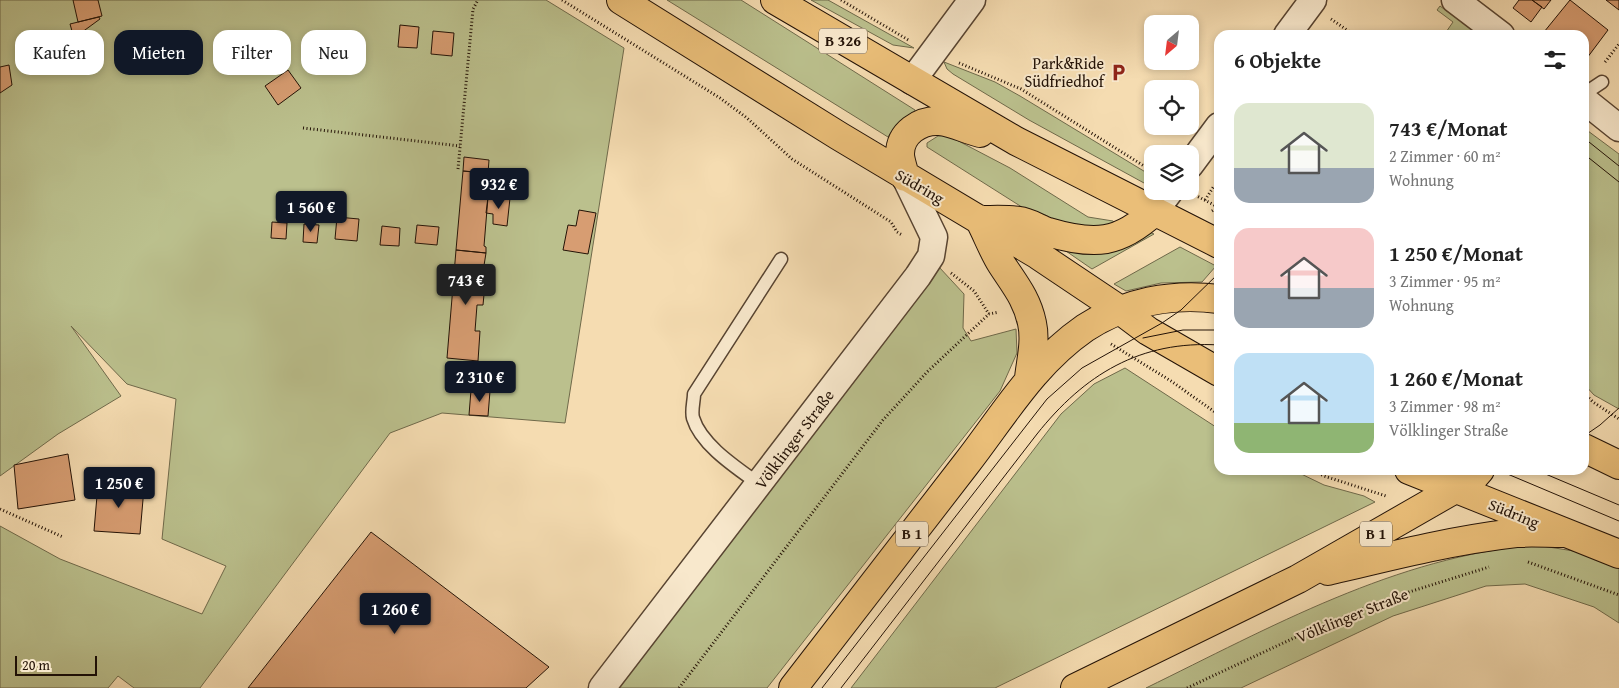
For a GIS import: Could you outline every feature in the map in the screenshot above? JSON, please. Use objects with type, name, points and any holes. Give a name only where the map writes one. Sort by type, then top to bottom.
[{"type":"main road","name":"Südring","points":[[621,0],[905,177],[1038,255],[1148,331],[1214,369]]},
{"type":"main road","name":"B 326","points":[[775,0],[1016,141],[1162,201],[1214,240]]},
{"type":"main road","points":[[905,177],[900,154],[904,139],[915,126],[941,121],[969,131],[1016,141]]},
{"type":"main road","points":[[979,220],[1021,221],[1048,232],[1091,240],[1112,238],[1137,227],[1162,201]]},
{"type":"main road","name":"B 1","points":[[979,220],[1002,265],[1020,290],[1027,307],[1032,324],[1034,342],[1029,378]]},
{"type":"main road","name":"B 1","points":[[793,688],[970,459],[1029,378],[1072,338],[1120,310],[1171,297],[1196,296],[1214,298]]},
{"type":"main road","points":[[1589,450],[1619,465]]},
{"type":"main road","name":"Südring","points":[[1421,475],[1562,533],[1619,554]]},
{"type":"main road","name":"B 1","points":[[1075,688],[1298,579],[1455,489],[1476,475]]},
{"type":"main road","name":"B 1","points":[[1298,579],[1405,552],[1477,539],[1518,533],[1562,533]]},
{"type":"street","points":[[912,81],[972,0]]},
{"type":"street","points":[[1291,30],[1313,0]]},
{"type":"street","points":[[1455,0],[1494,30]]},
{"type":"street","points":[[1589,104],[1619,128]]},
{"type":"street","points":[[1199,153],[1214,133]]},
{"type":"street","name":"Völklinger Straße","points":[[602,688],[918,276],[931,256],[934,237],[905,177]]},
{"type":"lane","points":[[1589,91],[1602,82]]},
{"type":"lane","points":[[759,484],[731,464],[700,433],[692,416],[694,394],[781,259]]},
{"type":"path","points":[[458,169],[473,9],[478,0]]},
{"type":"path","points":[[562,0],[720,98],[747,118],[792,160],[891,222],[897,232],[903,236]]},
{"type":"path","points":[[841,0],[901,36],[1021,89],[1144,166]]},
{"type":"path","points":[[303,128],[460,146]]},
{"type":"path","points":[[1205,200],[1214,186]]},
{"type":"path","points":[[1199,197],[1214,204]]},
{"type":"path","points":[[944,268],[974,291],[989,314]]},
{"type":"path","points":[[679,688],[883,420],[927,372],[989,314],[1003,312]]},
{"type":"path","points":[[1110,343],[1172,381],[1214,411]]},
{"type":"path","points":[[1589,398],[1619,418]]},
{"type":"path","points":[[1322,475],[1389,497]]},
{"type":"path","points":[[0,509],[62,537]]},
{"type":"path","points":[[1524,560],[1619,595]]},
{"type":"path","name":"Völklinger Straße","points":[[1187,688],[1311,630],[1384,600],[1497,564]]},
{"type":"green space","points":[[0,0],[546,0],[624,48],[565,423],[442,413],[390,433],[200,688],[134,688],[118,676],[108,688],[0,688],[0,526],[60,559],[202,614],[226,566],[162,539],[176,399],[127,384],[71,326],[121,396],[58,434],[0,476]]},
{"type":"green space","points":[[667,0],[741,0],[915,110],[915,113],[898,123],[888,137]]},
{"type":"green space","points":[[811,0],[828,0],[914,48],[893,45]]},
{"type":"green space","points":[[1440,6],[1472,30],[1447,30],[1453,22],[1437,10]]},
{"type":"green space","points":[[944,62],[995,82],[1020,96],[1144,171],[1144,183],[1029,120],[947,69]]},
{"type":"green space","points":[[1589,132],[1619,154],[1619,409],[1594,395],[1589,390]]},
{"type":"green space","points":[[947,135],[1010,168],[1088,217],[1113,221],[1115,223],[1112,225],[1082,228],[1036,216],[927,147],[927,143],[938,136]]},
{"type":"green space","points":[[1147,231],[1154,234],[1092,269],[1063,249]]},
{"type":"green space","points":[[1180,247],[1214,265],[1214,268],[1202,282],[1161,283],[1126,291],[1114,284]]},
{"type":"green space","points":[[939,267],[964,294],[963,328],[971,341],[1016,329],[1017,353],[1000,391],[767,688],[617,688]]},
{"type":"green space","points":[[1125,368],[1214,426],[1214,475],[1303,475],[1324,485],[1364,496],[1375,502],[995,688],[851,688],[1061,414],[1094,384]]},
{"type":"green space","points":[[1536,545],[1580,552],[1619,568],[1619,623],[1594,607],[1525,584],[1486,586],[1393,616],[1241,688],[1146,688],[1287,619],[1384,579],[1484,552]]},
{"type":"building","points":[[73,0],[98,0],[102,16],[78,22]]},
{"type":"building","points":[[1519,0],[1532,0],[1542,7],[1531,22],[1513,8]]},
{"type":"building","points":[[1532,0],[1551,0],[1544,9]]},
{"type":"building","points":[[1570,0],[1608,30],[1589,55],[1589,30],[1546,30]]},
{"type":"building","points":[[1606,0],[1619,0],[1619,10]]},
{"type":"building","points":[[99,17],[100,19],[85,30],[72,30],[70,24]]},
{"type":"building","points":[[400,25],[419,27],[417,48],[398,47]]},
{"type":"building","points":[[433,31],[454,33],[452,56],[431,54]]},
{"type":"building","points":[[9,65],[12,85],[0,93],[0,67]]},
{"type":"building","points":[[291,74],[301,88],[278,105],[265,86],[281,75]]},
{"type":"building","points":[[464,157],[489,160],[488,173],[463,171]]},
{"type":"building","points":[[463,171],[483,173],[481,196],[488,197],[484,246],[486,247],[486,253],[456,250]]},
{"type":"building","points":[[488,197],[510,198],[507,226],[493,224],[493,214],[486,213]]},
{"type":"building","points":[[579,210],[596,213],[588,254],[563,250],[568,225],[576,226]]},
{"type":"building","points":[[337,217],[359,219],[357,241],[335,239]]},
{"type":"building","points":[[272,222],[287,223],[286,239],[271,238]]},
{"type":"building","points":[[304,224],[319,225],[317,243],[303,242]]},
{"type":"building","points":[[417,225],[439,227],[437,245],[415,243]]},
{"type":"building","points":[[382,226],[400,228],[399,246],[380,245]]},
{"type":"building","points":[[456,250],[486,253],[481,284],[485,284],[483,305],[477,305],[475,331],[480,331],[478,361],[447,358]]},
{"type":"building","points":[[471,390],[490,391],[488,416],[469,415]]},
{"type":"building","points":[[68,454],[75,500],[18,509],[14,465]]},
{"type":"building","points":[[98,484],[144,488],[140,534],[94,531]]},
{"type":"building","points":[[371,532],[549,667],[526,688],[248,688]]},
{"type":"tram line","points":[[1589,142],[1619,166]]},
{"type":"tram line","points":[[1589,158],[1619,182]]},
{"type":"tram line","points":[[822,688],[1047,399],[1082,368],[1162,323],[1181,310],[1214,278]]},
{"type":"tram line","points":[[1143,338],[1183,330],[1214,330]]},
{"type":"tram line","points":[[841,688],[1037,434],[1074,394],[1094,379],[1139,355],[1164,348],[1214,345]]},
{"type":"tram line","points":[[1589,433],[1619,408]]},
{"type":"tram line","points":[[1510,475],[1619,521]]},
{"type":"tram line","points":[[1548,475],[1619,505]]},
{"type":"place","name":"Park&Ride Südfriedhof","points":[[1118,72]]}]
